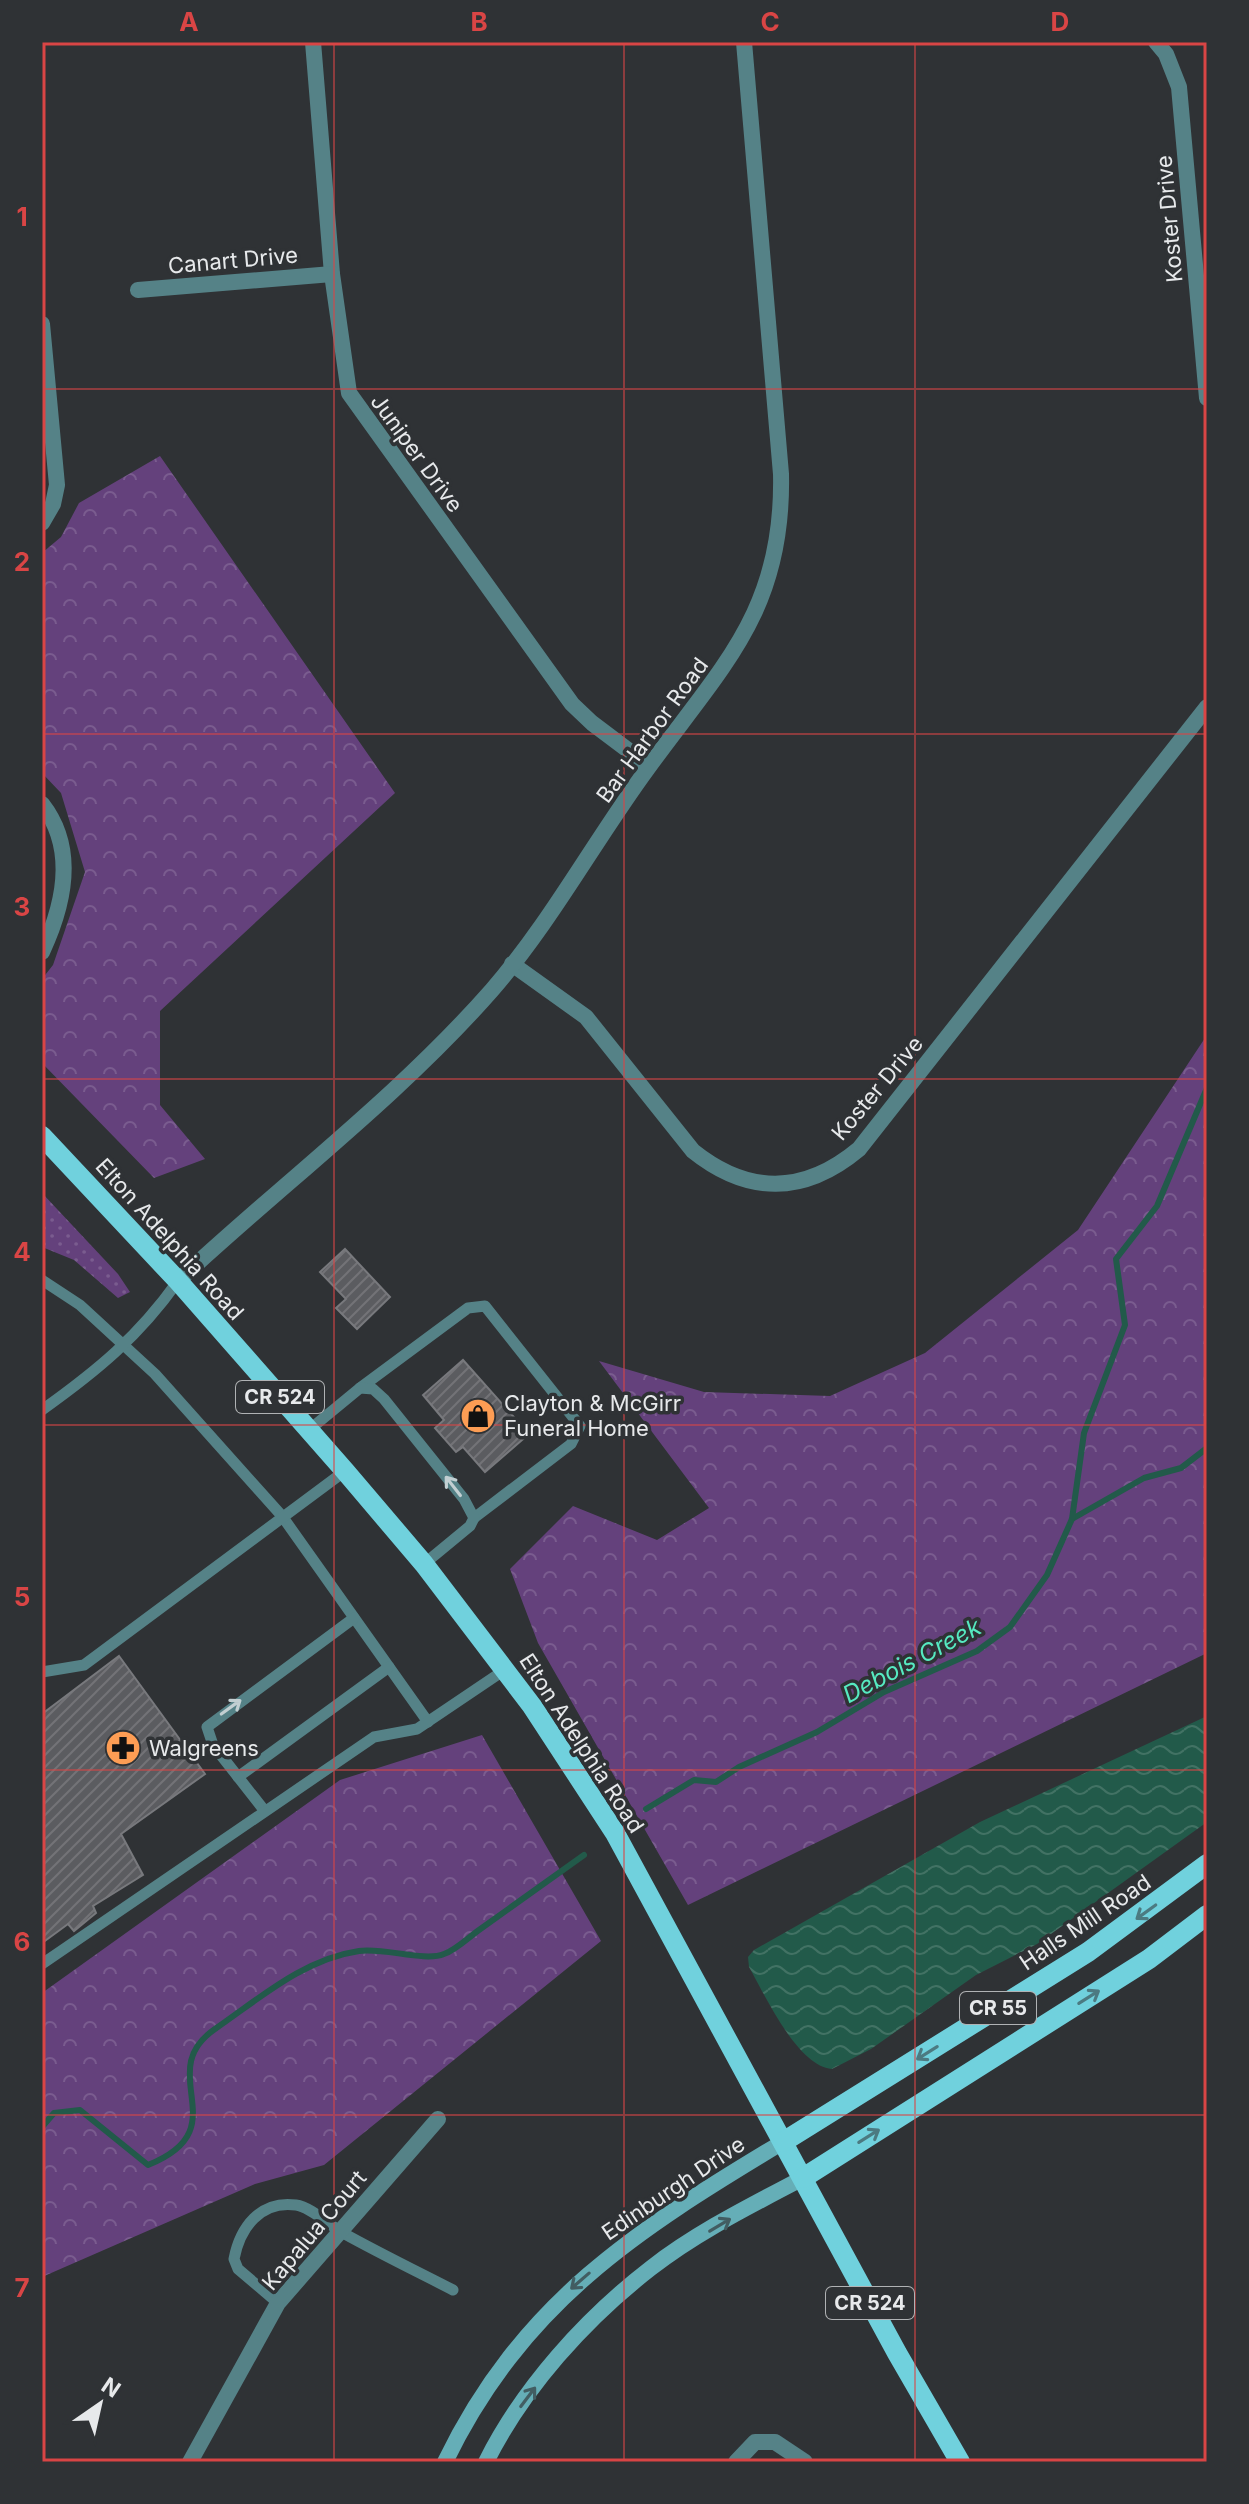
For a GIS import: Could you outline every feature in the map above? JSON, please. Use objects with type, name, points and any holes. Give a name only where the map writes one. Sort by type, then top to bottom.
[{"type":"main road","name":"Elton Adelphia Road","points":[[42,1136],[178,1281],[345,1471],[424,1564],[506,1669],[615,1833],[960,2462]]},
{"type":"main road","name":"Halls Mill Road","points":[[783,2142],[1088,1952],[1207,1864]]},
{"type":"main road","name":"CR 55","points":[[803,2178],[1149,1959],[1207,1915]]},
{"type":"main road","name":"Edinburgh Drive","points":[[445,2462],[468,2416],[500,2366],[533,2326],[568,2291],[651,2224],[783,2142]]},
{"type":"main road","points":[[486,2462],[501,2433],[563,2350],[629,2286],[676,2250],[803,2178]]},
{"type":"street","name":"Juniper Drive","points":[[313,42],[332,274],[345,379],[357,409],[572,704],[649,766]]},
{"type":"street","name":"Bar Harbor Road","points":[[178,1281],[440,1046],[512,964],[649,766],[744,638],[766,587],[779,529],[781,474],[744,42]]},
{"type":"street","name":"Koster Drive","points":[[1156,42],[1174,70],[1179,87],[1207,398]]},
{"type":"street","name":"Canart Drive","points":[[138,290],[332,274]]},
{"type":"street","points":[[42,324],[57,485],[53,504],[42,523]]},
{"type":"street","name":"Koster Drive","points":[[512,964],[586,1017],[693,1151],[713,1167],[742,1179],[776,1184],[819,1176],[859,1149],[1207,707]]},
{"type":"street","points":[[42,804],[61,842],[65,876],[55,923],[42,952]]},
{"type":"street","name":"Kapalua Court","points":[[190,2462],[278,2303],[438,2119]]},
{"type":"street","points":[[736,2462],[755,2442],[775,2442],[805,2462]]},
{"type":"lane","points":[[42,1280],[80,1305],[123,1348],[155,1374],[282,1516],[428,1722]]},
{"type":"lane","points":[[42,1410],[123,1348],[149,1322],[178,1281]]},
{"type":"lane","points":[[309,1430],[468,1308],[485,1306],[580,1426],[571,1444],[474,1518],[470,1526],[424,1564]]},
{"type":"lane","points":[[360,1388],[373,1389],[384,1399],[464,1499],[474,1518]]},
{"type":"lane","points":[[42,1672],[84,1665],[345,1471]]},
{"type":"lane","points":[[264,1810],[213,1745],[207,1727],[354,1618]]},
{"type":"lane","points":[[238,1777],[389,1667]]},
{"type":"lane","points":[[42,1964],[374,1737],[417,1729],[506,1669]]},
{"type":"lane","points":[[278,2303],[238,2269],[234,2259],[237,2242],[255,2216],[276,2205],[299,2205],[340,2231],[453,2290]]},
{"type":"green space","points":[[160,456],[395,793],[160,1011],[160,1105],[205,1159],[154,1178],[42,1063],[42,979],[53,965],[85,872],[61,793],[42,773],[42,553],[61,537],[79,503]]},
{"type":"green space","points":[[1207,1035],[1207,1653],[688,1905],[538,1643],[510,1569],[573,1506],[657,1540],[709,1508],[599,1361],[704,1392],[830,1396],[925,1353],[1078,1230]]},
{"type":"green space","points":[[42,1193],[118,1274],[130,1292],[118,1298],[74,1260],[42,1247]]},
{"type":"green space","points":[[482,1735],[601,1941],[324,2165],[255,2184],[42,2277],[42,1993],[340,1780]]},
{"type":"water","points":[[1207,1716],[1207,1822],[1037,1944],[976,1975],[871,2049],[832,2069],[819,2065],[795,2043],[749,1967],[748,1957],[754,1950],[980,1822]]},
{"type":"building","points":[[345,1249],[390,1297],[357,1329],[336,1308],[346,1299],[320,1272]]},
{"type":"building","points":[[463,1360],[529,1434],[485,1472],[463,1447],[456,1452],[435,1428],[444,1420],[423,1395]]},
{"type":"building","points":[[119,1656],[205,1774],[121,1834],[143,1875],[93,1906],[96,1913],[74,1931],[68,1924],[42,1943],[42,1714]]},
{"type":"waterway","name":"Debois Creek","points":[[646,1809],[694,1780],[716,1782],[739,1767],[817,1732],[884,1692],[977,1651],[1010,1627],[1047,1575],[1072,1519],[1084,1433],[1125,1325],[1116,1259],[1157,1206],[1207,1088]]},
{"type":"waterway","points":[[1072,1519],[1144,1478],[1181,1468],[1207,1448]]},
{"type":"waterway","name":"Debois Creek","points":[[42,2127],[54,2113],[80,2110],[148,2165],[175,2150],[188,2134],[193,2117],[190,2064],[198,2046],[215,2029],[283,1981],[339,1955],[369,1950],[426,1956],[449,1952],[584,1855]]},
{"type":"place","name":"Clayton & McGirr Funeral Home","points":[[478,1416]]},
{"type":"place","name":"Walgreens","points":[[123,1748]]}]
